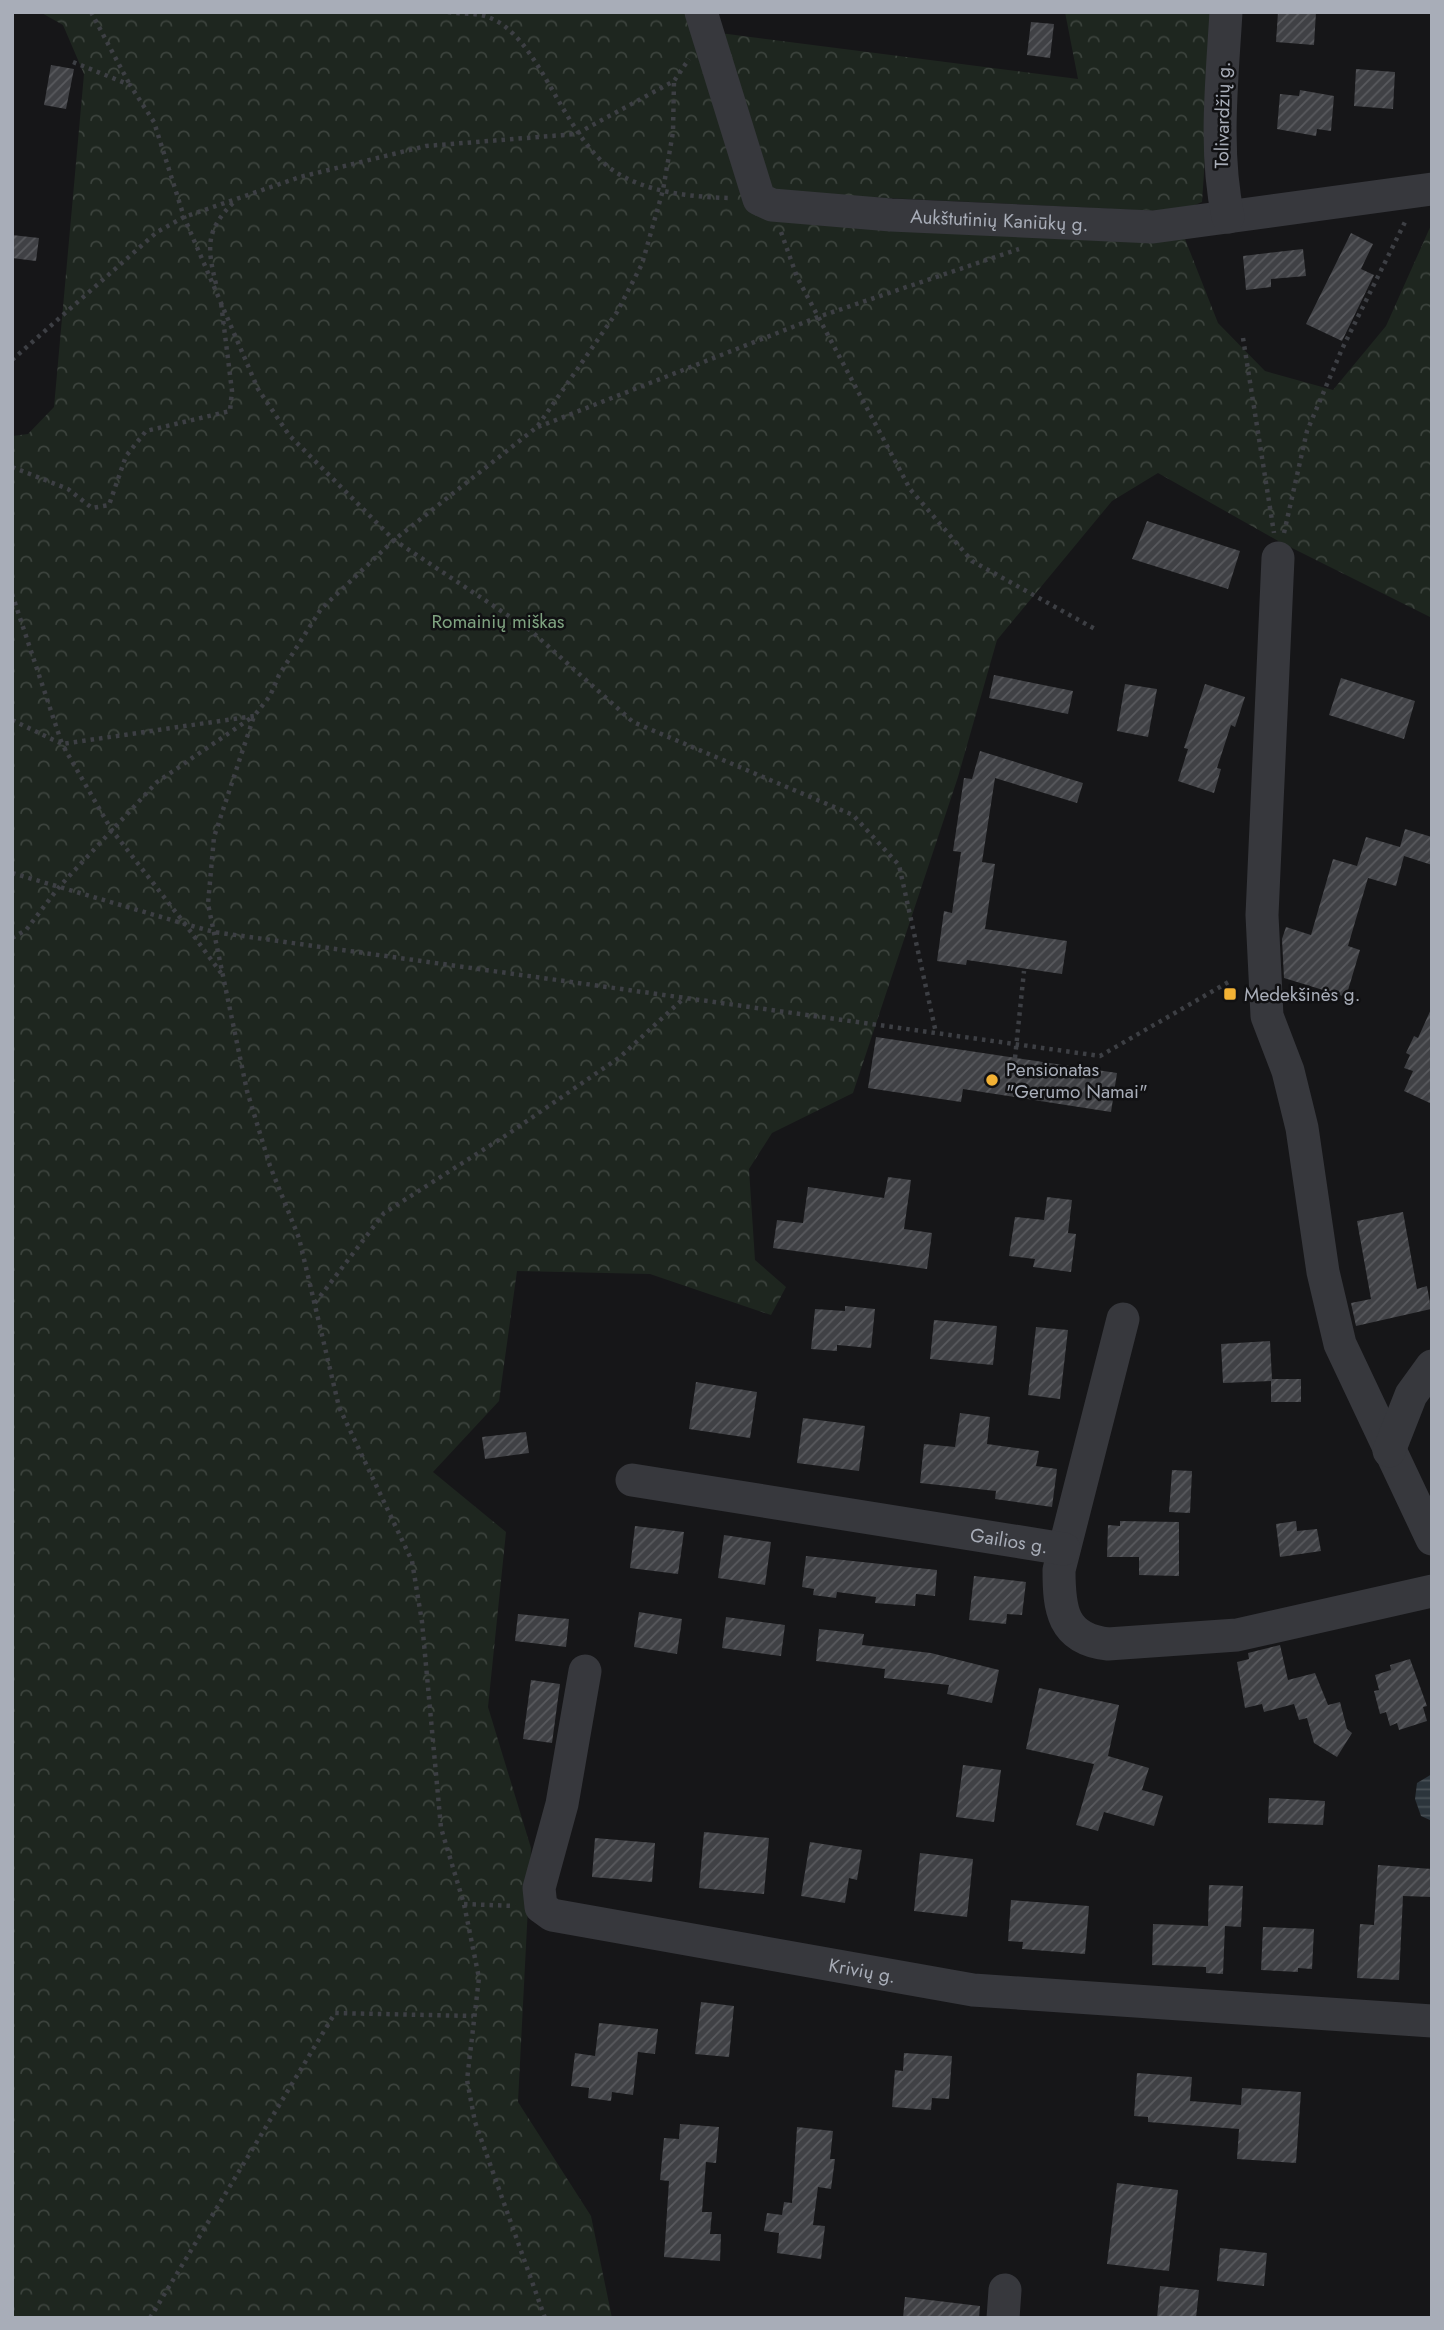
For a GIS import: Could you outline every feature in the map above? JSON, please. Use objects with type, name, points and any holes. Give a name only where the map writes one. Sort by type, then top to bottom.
[{"type":"street","points":[[701,12],[765,202]]},
{"type":"street","name":"Tolivardžių g.","points":[[1226,12],[1219,141],[1221,183],[1227,217]]},
{"type":"street","name":"Aukštutinių Kaniūkų g.","points":[[765,202],[891,215],[1153,227],[1428,186]]},
{"type":"street","points":[[1278,558],[1262,915],[1267,1016],[1288,1071],[1302,1128],[1323,1272],[1340,1344],[1432,1539]]},
{"type":"street","points":[[1063,1549],[1123,1318]]},
{"type":"street","points":[[1389,1451],[1411,1395],[1432,1366]]},
{"type":"street","name":"Gailios g.","points":[[632,1480],[1063,1549],[1059,1570],[1062,1612],[1071,1629],[1089,1642],[1108,1644],[1237,1635],[1432,1591]]},
{"type":"street","points":[[541,1907],[539,1888],[562,1804],[585,1671]]},
{"type":"street","name":"Krivių g.","points":[[541,1907],[552,1915],[973,1990],[1432,2021]]},
{"type":"path","points":[[91,12],[130,85],[154,122],[184,217],[258,389],[289,435],[394,540],[530,630],[633,722],[853,815],[899,865],[936,1033]]},
{"type":"path","points":[[448,12],[486,17],[520,38],[576,134],[617,173],[684,197],[765,202],[797,277],[910,489],[972,561],[1095,629]]},
{"type":"path","points":[[73,62],[130,85]]},
{"type":"path","points":[[12,360],[157,232],[184,217],[300,177],[426,146],[576,134],[674,81],[673,132],[663,190],[642,264],[617,312],[537,427],[394,540],[321,609],[279,675],[270,696],[254,716],[157,782],[110,829],[59,887],[26,930],[12,938]]},
{"type":"path","points":[[1278,558],[1307,431],[1342,349],[1428,186]]},
{"type":"path","points":[[12,467],[68,489],[92,508],[109,505],[126,456],[146,431],[230,411],[232,391],[219,296],[208,249],[212,232],[225,211],[239,198]]},
{"type":"path","points":[[537,427],[818,317],[1024,247]]},
{"type":"path","points":[[1243,338],[1278,558]]},
{"type":"path","points":[[12,594],[62,744],[110,829],[223,977]]},
{"type":"path","points":[[12,720],[62,744],[254,716]]},
{"type":"path","points":[[254,716],[214,837],[208,904],[247,1091],[270,1166],[299,1238],[339,1407],[412,1561],[422,1622],[441,1828],[464,1904],[479,1978],[467,2080],[475,2122],[545,2318]]},
{"type":"path","points":[[12,873],[214,932],[1100,1056],[1232,980]]},
{"type":"path","points":[[1016,1058],[1024,971]]},
{"type":"path","points":[[314,1303],[384,1213],[508,1134],[620,1057],[684,998]]},
{"type":"path","points":[[464,1904],[541,1907]]},
{"type":"path","points":[[150,2318],[335,2013],[473,2017]]},
{"type":"green space","name":"Romainių miškas","points":[[40,12],[690,12],[759,211],[1185,239],[1218,323],[1265,371],[1333,390],[1386,326],[1432,223],[1432,618],[1280,542],[1158,473],[1112,501],[997,640],[958,777],[853,1093],[772,1133],[749,1169],[755,1260],[786,1287],[771,1315],[650,1274],[517,1271],[499,1401],[433,1472],[506,1532],[488,1707],[531,1848],[518,2102],[591,2216],[612,2318],[12,2318],[12,436],[28,434],[54,407],[84,74],[63,25]]},
{"type":"green space","points":[[1065,12],[1215,12],[1202,202],[1178,212],[782,193],[765,188],[720,33],[1078,79]]},
{"type":"shaded area","points":[[1432,1774],[1432,1821],[1421,1816],[1415,1799],[1417,1783]]},
{"type":"building","points":[[1278,12],[1316,12],[1314,45],[1276,42]]},
{"type":"building","points":[[1031,22],[1054,24],[1050,58],[1027,55]]},
{"type":"building","points":[[51,65],[74,69],[66,109],[44,105]]},
{"type":"building","points":[[1356,69],[1395,72],[1393,109],[1354,106]]},
{"type":"building","points":[[1300,90],[1334,96],[1331,131],[1317,129],[1316,136],[1277,129],[1280,94],[1299,96]]},
{"type":"building","points":[[1351,233],[1373,244],[1361,269],[1374,275],[1342,341],[1306,324]]},
{"type":"building","points":[[12,235],[39,238],[36,261],[12,258]]},
{"type":"building","points":[[1303,249],[1306,276],[1271,279],[1271,287],[1246,290],[1243,256]]},
{"type":"building","points":[[1147,521],[1240,551],[1228,589],[1132,559]]},
{"type":"building","points":[[994,675],[1073,691],[1068,714],[989,698]]},
{"type":"building","points":[[1341,678],[1415,701],[1404,739],[1329,715]]},
{"type":"building","points":[[1125,684],[1157,689],[1148,737],[1117,731]]},
{"type":"building","points":[[1205,684],[1245,697],[1235,727],[1231,725],[1217,768],[1221,769],[1214,793],[1178,781],[1188,749],[1184,748]]},
{"type":"building","points":[[980,751],[1083,783],[1077,803],[995,778],[982,862],[995,864],[985,929],[1067,941],[1062,974],[967,960],[966,965],[937,961],[944,911],[952,913],[961,852],[953,851],[964,778],[972,779]]},
{"type":"building","points":[[1405,829],[1432,837],[1432,865],[1404,856],[1396,886],[1368,878],[1348,946],[1360,950],[1346,997],[1284,978],[1282,939],[1286,927],[1311,935],[1333,859],[1357,866],[1366,837],[1400,847]]},
{"type":"building","points":[[1432,1007],[1432,1104],[1404,1091],[1413,1071],[1404,1068],[1410,1055],[1406,1053],[1414,1036],[1418,1038]]},
{"type":"building","name":"Pensionatas \"Gerumo Namai\"","points":[[876,1037],[1117,1073],[1111,1112],[963,1089],[961,1102],[868,1088]]},
{"type":"building","points":[[888,1177],[911,1180],[904,1229],[932,1233],[927,1269],[773,1248],[777,1220],[803,1223],[808,1187],[884,1198]]},
{"type":"building","points":[[1047,1197],[1072,1200],[1068,1233],[1076,1234],[1071,1272],[1033,1267],[1035,1259],[1009,1256],[1015,1217],[1044,1220]]},
{"type":"building","points":[[1403,1212],[1417,1289],[1427,1286],[1431,1309],[1356,1326],[1351,1303],[1371,1299],[1357,1221]]},
{"type":"building","points":[[845,1306],[875,1309],[871,1348],[837,1345],[837,1351],[811,1349],[815,1309],[845,1311]]},
{"type":"building","points":[[934,1320],[997,1326],[993,1365],[930,1359]]},
{"type":"building","points":[[1036,1327],[1068,1330],[1060,1399],[1028,1395]]},
{"type":"building","points":[[1270,1341],[1272,1379],[1301,1379],[1301,1402],[1271,1402],[1271,1381],[1223,1383],[1221,1344]]},
{"type":"building","points":[[696,1382],[757,1392],[750,1438],[689,1429]]},
{"type":"building","points":[[960,1413],[990,1417],[987,1444],[1039,1451],[1036,1466],[1057,1469],[1052,1507],[995,1499],[996,1491],[920,1483],[924,1444],[955,1447]]},
{"type":"building","points":[[803,1418],[865,1426],[859,1471],[797,1463]]},
{"type":"building","points":[[526,1432],[529,1453],[485,1459],[482,1437]]},
{"type":"building","points":[[1172,1470],[1192,1471],[1190,1513],[1169,1512]]},
{"type":"building","points":[[1120,1521],[1179,1522],[1179,1576],[1139,1575],[1139,1557],[1107,1557],[1108,1525],[1120,1526]]},
{"type":"building","points":[[1296,1521],[1297,1531],[1317,1529],[1321,1551],[1280,1557],[1276,1524]]},
{"type":"building","points":[[635,1526],[684,1532],[678,1574],[630,1568]]},
{"type":"building","points":[[724,1535],[771,1542],[765,1585],[718,1578]]},
{"type":"building","points":[[806,1556],[937,1570],[935,1596],[916,1594],[915,1606],[875,1603],[876,1597],[837,1592],[836,1598],[813,1595],[814,1589],[802,1587]]},
{"type":"building","points":[[974,1576],[1026,1582],[1022,1615],[1007,1614],[1006,1624],[969,1620]]},
{"type":"building","points":[[639,1612],[682,1619],[677,1654],[634,1647]]},
{"type":"building","points":[[518,1614],[569,1619],[566,1647],[515,1641]]},
{"type":"building","points":[[726,1617],[785,1625],[781,1656],[722,1648]]},
{"type":"building","points":[[819,1629],[864,1634],[862,1645],[931,1653],[999,1670],[992,1703],[947,1694],[949,1685],[884,1678],[885,1669],[816,1661]]},
{"type":"building","points":[[1280,1645],[1288,1680],[1315,1673],[1328,1705],[1340,1702],[1347,1729],[1352,1733],[1337,1757],[1314,1743],[1307,1718],[1299,1720],[1294,1704],[1264,1712],[1262,1704],[1245,1708],[1237,1662],[1249,1659],[1248,1653]]},
{"type":"building","points":[[1410,1659],[1427,1706],[1423,1707],[1427,1721],[1399,1730],[1397,1723],[1390,1726],[1386,1712],[1380,1714],[1374,1691],[1379,1690],[1375,1675],[1391,1670],[1390,1665]]},
{"type":"building","points":[[531,1680],[560,1684],[552,1743],[523,1739]]},
{"type":"building","points":[[1039,1688],[1119,1705],[1108,1756],[1149,1768],[1142,1790],[1163,1796],[1154,1826],[1104,1812],[1098,1831],[1076,1825],[1094,1764],[1026,1749]]},
{"type":"building","points":[[963,1765],[1001,1770],[994,1822],[956,1817]]},
{"type":"building","points":[[1269,1798],[1325,1801],[1323,1825],[1268,1823]]},
{"type":"building","points":[[704,1832],[769,1838],[764,1894],[699,1888]]},
{"type":"building","points":[[595,1838],[655,1843],[652,1882],[592,1877]]},
{"type":"building","points":[[810,1842],[862,1850],[857,1880],[849,1878],[845,1903],[801,1896]]},
{"type":"building","points":[[920,1853],[973,1859],[967,1917],[914,1911]]},
{"type":"building","points":[[1378,1865],[1432,1869],[1432,1897],[1403,1896],[1399,1980],[1357,1978],[1360,1924],[1374,1925]]},
{"type":"building","points":[[1209,1885],[1243,1886],[1241,1927],[1225,1926],[1223,1974],[1206,1973],[1206,1967],[1152,1965],[1153,1924],[1208,1926]]},
{"type":"building","points":[[1011,1900],[1089,1906],[1085,1954],[1022,1949],[1023,1942],[1008,1941]]},
{"type":"building","points":[[1263,1927],[1314,1929],[1312,1969],[1298,1968],[1298,1972],[1261,1970]]},
{"type":"building","points":[[701,2002],[734,2006],[729,2057],[695,2054]]},
{"type":"building","points":[[599,2023],[658,2029],[655,2054],[638,2052],[633,2095],[612,2092],[611,2101],[588,2098],[589,2088],[571,2086],[575,2053],[595,2056]]},
{"type":"building","points":[[904,2053],[952,2056],[949,2099],[932,2098],[931,2110],[892,2107],[895,2070],[903,2071]]},
{"type":"building","points":[[1137,2073],[1192,2077],[1190,2101],[1241,2105],[1242,2088],[1301,2092],[1296,2163],[1237,2159],[1239,2129],[1148,2122],[1148,2117],[1134,2116]]},
{"type":"building","points":[[680,2124],[719,2127],[716,2163],[706,2162],[702,2212],[712,2212],[710,2234],[721,2234],[720,2261],[664,2257],[669,2181],[660,2180],[664,2138],[679,2139]]},
{"type":"building","points":[[797,2127],[833,2131],[830,2159],[835,2159],[831,2189],[818,2187],[813,2225],[825,2226],[821,2259],[777,2253],[779,2233],[764,2231],[767,2213],[782,2215],[784,2202],[792,2203]]},
{"type":"building","points":[[1117,2183],[1178,2190],[1169,2271],[1107,2264]]},
{"type":"building","points":[[1220,2248],[1267,2253],[1264,2286],[1217,2281]]},
{"type":"building","points":[[1160,2286],[1199,2290],[1196,2318],[1157,2318]]},
{"type":"building","points":[[905,2297],[980,2306],[979,2318],[903,2318]]},
{"type":"place","name":"Medekšinės g.","points":[[1230,994]]},
{"type":"place","name":"Pensionatas \"Gerumo Namai\"","points":[[992,1080]]}]
